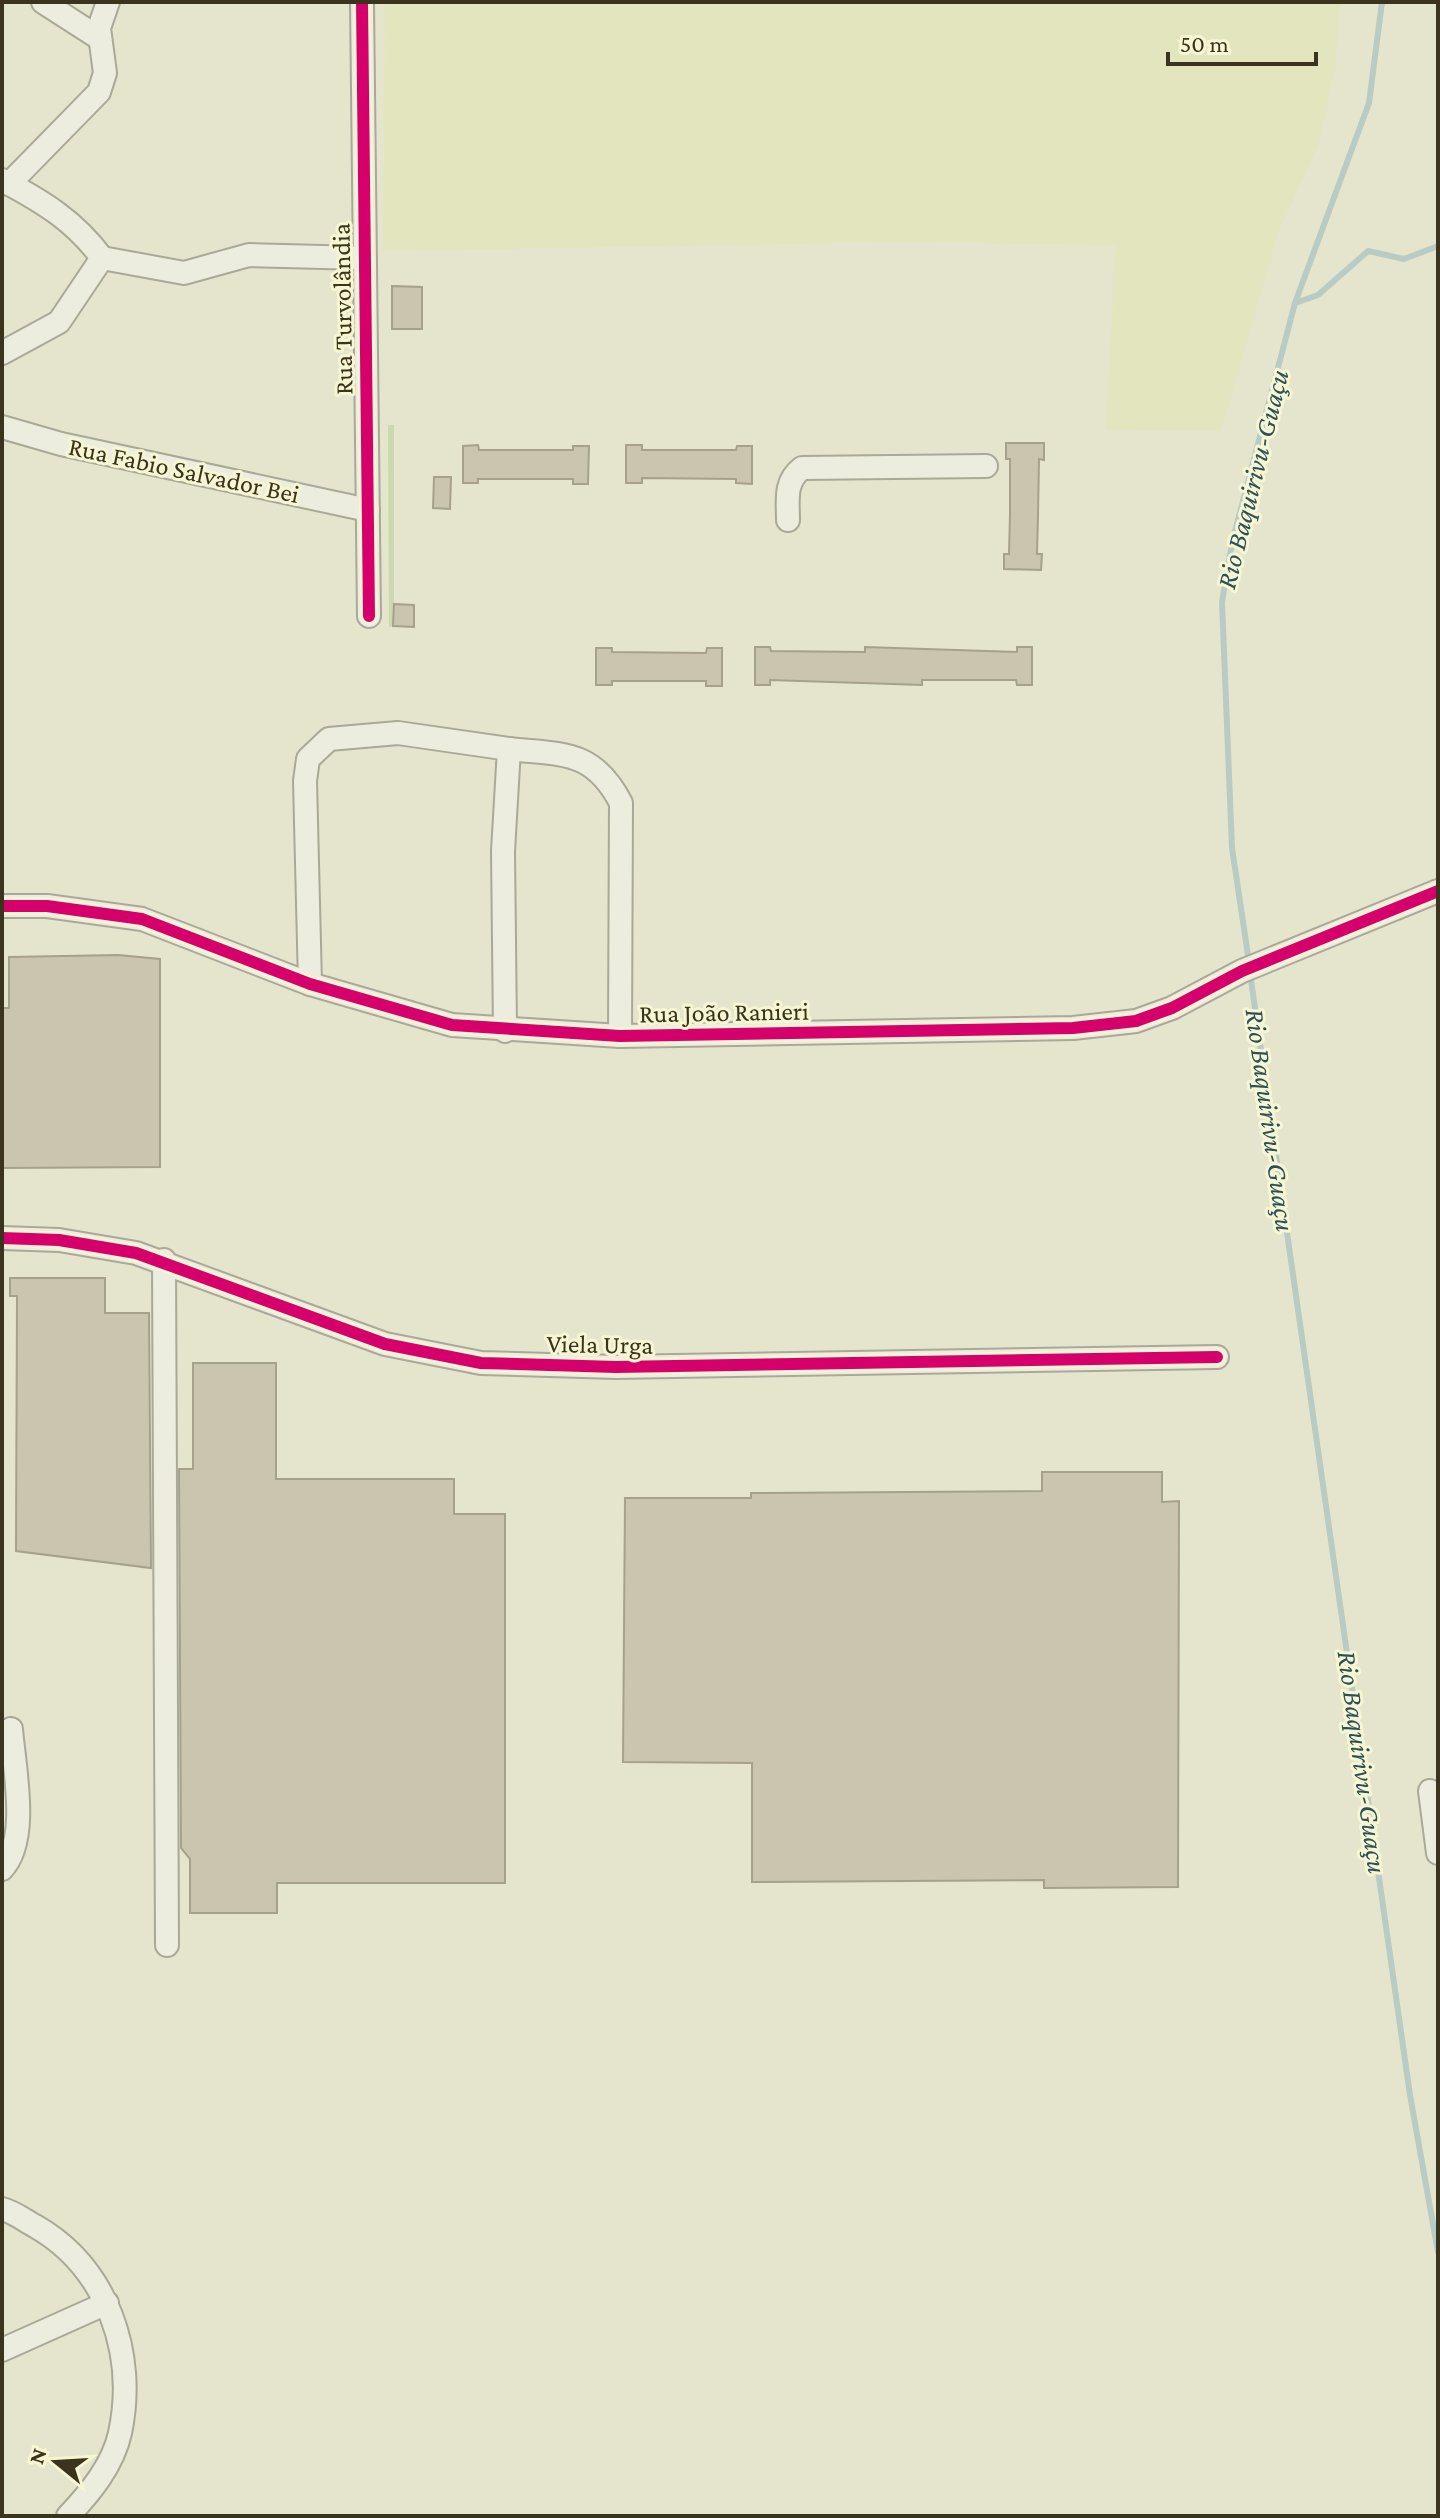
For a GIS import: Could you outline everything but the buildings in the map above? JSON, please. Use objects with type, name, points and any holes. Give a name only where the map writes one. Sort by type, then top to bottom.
[{"type":"street","points":[[43,2],[99,38]]},
{"type":"street","points":[[108,2],[99,38],[105,73],[99,92],[5,182],[56,210],[84,234],[102,258],[184,273],[249,255],[362,258]]},
{"type":"street","name":"Rua Turvolândia","points":[[362,2],[362,258],[369,616]]},
{"type":"street","points":[[2,353],[59,322],[102,258]]},
{"type":"street","name":"Rua Fabio Salvador Bei","points":[[2,427],[61,444],[368,510]]},
{"type":"street","points":[[788,520],[791,476],[802,468],[986,466]]},
{"type":"street","points":[[310,984],[305,781],[308,759],[329,739],[398,733],[578,757],[607,777],[621,803],[620,1036]]},
{"type":"street","points":[[505,1031],[503,851],[509,749]]},
{"type":"street","name":"Rua João Ranieri","points":[[2,906],[47,906],[142,919],[310,984],[452,1025],[505,1031],[620,1036],[1073,1028],[1148,1017],[1172,1008],[1242,971],[1438,891]]},
{"type":"street","name":"Viela Urga","points":[[2,1238],[59,1240],[164,1260],[385,1344],[481,1363],[616,1367],[1217,1357]]},
{"type":"street","points":[[164,1260],[167,1945]]},
{"type":"street","points":[[2,1869],[9,1862],[19,1830],[11,1729]]},
{"type":"street","points":[[1430,1791],[1438,1853]]},
{"type":"street","points":[[2,2209],[53,2236],[85,2267],[107,2303],[121,2341],[125,2390],[120,2436],[90,2493],[68,2516]]},
{"type":"street","points":[[2,2350],[107,2303]]},
{"type":"green space","points":[[385,2],[1340,2],[1336,59],[1319,144],[1277,235],[1221,431],[1106,430],[1116,245],[902,242],[383,251]]},
{"type":"green space","points":[[388,425],[394,425],[394,604],[393,626],[389,627]]},
{"type":"waterway","name":"Rio Baquirivu-Guaçu","points":[[1249,962],[1232,848],[1222,602],[1232,543],[1295,303],[1369,103],[1382,2]]},
{"type":"waterway","points":[[1295,303],[1318,295],[1368,251],[1404,259],[1438,246]]},
{"type":"waterway","name":"Rio Baquirivu-Guaçu","points":[[1250,973],[1410,2095],[1438,2252]]},
{"type":"cycle path","points":[[362,2],[369,616]]},
{"type":"cycle path","points":[[2,906],[47,906],[142,919],[310,984],[452,1025],[620,1036],[1073,1028],[1136,1021],[1172,1008],[1242,971],[1438,891]]},
{"type":"cycle path","points":[[2,1238],[59,1240],[136,1253],[385,1344],[481,1363],[616,1367],[1217,1357]]}]
